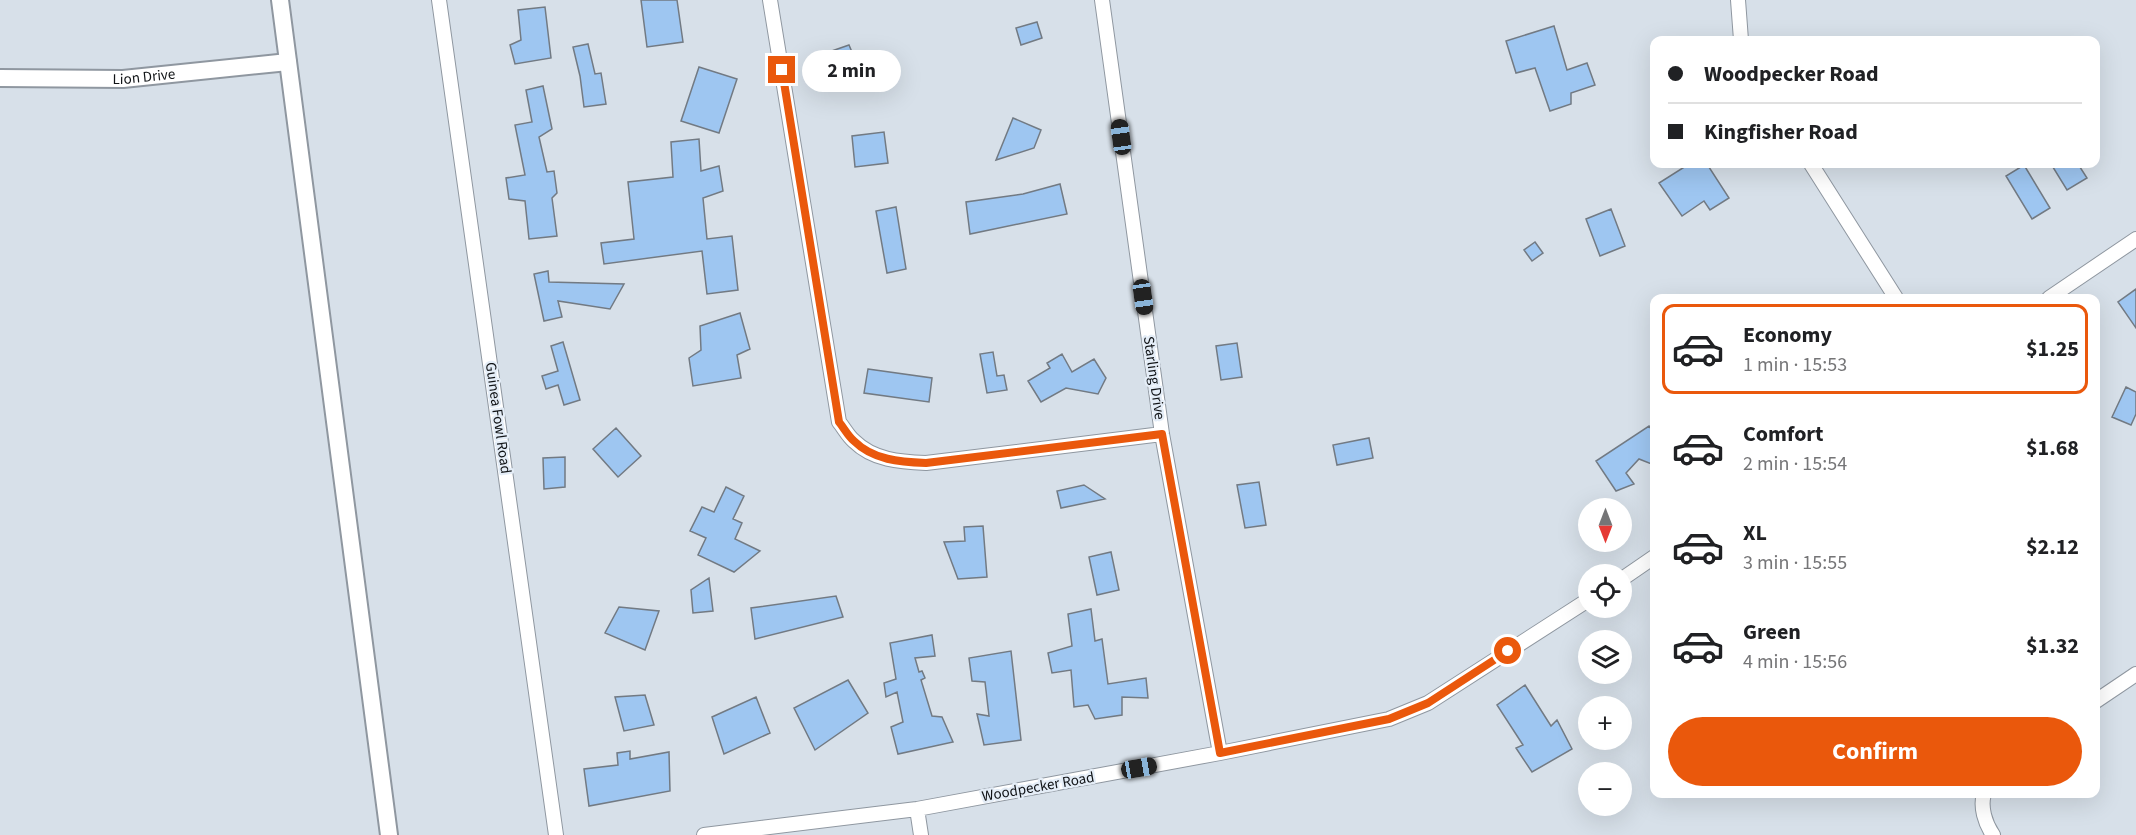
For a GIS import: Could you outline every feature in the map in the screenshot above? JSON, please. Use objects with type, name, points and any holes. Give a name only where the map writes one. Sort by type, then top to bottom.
[{"type":"street","points":[[280,0],[389,835]]},
{"type":"street","name":"Guinea Fowl Road","points":[[439,0],[556,835]]},
{"type":"street","points":[[770,0],[839,422],[853,441],[871,454],[896,461],[926,463],[1162,434]]},
{"type":"street","name":"Starling Drive","points":[[1102,0],[1162,434],[1220,753]]},
{"type":"street","points":[[1738,0],[1741,36]]},
{"type":"street","name":"Lion Drive","points":[[0,78],[123,79],[288,62]]},
{"type":"street","points":[[1814,168],[1893,294]]},
{"type":"street","points":[[2055,294],[2136,238]]},
{"type":"street","points":[[1632,572],[1650,560]]},
{"type":"street","name":"Woodpecker Road","points":[[704,835],[917,809],[1389,719],[1428,703],[1578,606]]},
{"type":"street","points":[[2100,698],[2136,674]]},
{"type":"street","points":[[1983,798],[1982,803],[1988,828],[1993,835]]},
{"type":"street","points":[[917,809],[921,835]]},
{"type":"building","points":[[641,0],[677,0],[683,42],[647,47]]},
{"type":"building","points":[[545,7],[551,58],[515,64],[510,45],[521,40],[518,10]]},
{"type":"building","points":[[1037,22],[1042,38],[1021,45],[1016,28]]},
{"type":"building","points":[[1554,26],[1567,70],[1587,63],[1595,85],[1571,93],[1571,104],[1550,111],[1535,68],[1516,73],[1506,41]]},
{"type":"building","points":[[588,44],[595,74],[601,73],[606,104],[584,107],[573,47]]},
{"type":"building","points":[[849,45],[860,71],[825,67],[823,54]]},
{"type":"building","points":[[699,67],[737,79],[719,133],[681,121]]},
{"type":"building","points":[[543,86],[552,129],[539,137],[547,172],[554,171],[557,193],[552,198],[557,236],[529,239],[525,201],[509,199],[506,178],[525,175],[515,125],[532,122],[526,90]]},
{"type":"building","points":[[1013,118],[1041,130],[1034,148],[996,160]]},
{"type":"building","points":[[884,132],[888,163],[855,167],[852,136]]},
{"type":"building","points":[[699,139],[701,171],[719,166],[723,191],[703,198],[707,239],[732,236],[738,290],[707,294],[702,251],[604,264],[601,243],[634,239],[628,182],[673,177],[671,142]]},
{"type":"building","points":[[1683,168],[1710,168],[1729,198],[1710,210],[1704,201],[1682,216],[1659,183]]},
{"type":"building","points":[[2019,168],[2026,168],[2050,208],[2032,219],[2006,176]]},
{"type":"building","points":[[2053,168],[2081,168],[2087,178],[2067,190]]},
{"type":"building","points":[[1060,184],[1067,214],[970,234],[966,202],[1023,194]]},
{"type":"building","points":[[896,207],[906,269],[887,273],[876,211]]},
{"type":"building","points":[[1611,209],[1625,246],[1600,256],[1586,219]]},
{"type":"building","points":[[1535,242],[1543,253],[1532,261],[1524,250]]},
{"type":"building","points":[[548,271],[549,282],[624,284],[610,309],[558,301],[562,317],[544,321],[534,274]]},
{"type":"building","points":[[2136,289],[2136,328],[2118,302]]},
{"type":"building","points":[[740,313],[750,349],[737,355],[741,378],[693,386],[689,358],[701,350],[700,326]]},
{"type":"building","points":[[563,342],[580,400],[564,405],[558,385],[546,389],[542,376],[558,371],[551,346]]},
{"type":"building","points":[[1237,343],[1242,377],[1221,380],[1216,346]]},
{"type":"building","points":[[993,352],[997,376],[1004,375],[1007,390],[987,393],[980,354]]},
{"type":"building","points":[[1062,354],[1072,372],[1094,359],[1106,378],[1098,394],[1066,388],[1041,402],[1028,381],[1050,368],[1047,363]]},
{"type":"building","points":[[868,369],[932,378],[929,402],[864,393]]},
{"type":"building","points":[[2126,387],[2136,392],[2136,414],[2131,425],[2112,417]]},
{"type":"building","points":[[1650,427],[1650,463],[1639,459],[1626,473],[1634,484],[1616,491],[1596,461]]},
{"type":"building","points":[[616,428],[641,456],[618,477],[593,449]]},
{"type":"building","points":[[1369,438],[1373,458],[1337,465],[1333,445]]},
{"type":"building","points":[[565,457],[565,487],[544,489],[543,458]]},
{"type":"building","points":[[1259,482],[1266,525],[1245,528],[1237,485]]},
{"type":"building","points":[[1084,485],[1105,499],[1061,508],[1057,491]]},
{"type":"building","points":[[726,487],[744,496],[733,519],[742,523],[735,539],[760,551],[734,572],[698,555],[706,538],[690,531],[702,507],[714,512]]},
{"type":"building","points":[[983,526],[987,577],[958,579],[944,542],[965,541],[964,527]]},
{"type":"building","points":[[1111,552],[1119,590],[1097,595],[1089,557]]},
{"type":"building","points":[[709,578],[713,611],[693,613],[691,590]]},
{"type":"building","points":[[836,596],[843,617],[755,639],[751,608]]},
{"type":"building","points":[[619,607],[659,611],[645,650],[605,633]]},
{"type":"building","points":[[1091,609],[1095,641],[1102,639],[1108,684],[1146,678],[1148,698],[1122,697],[1122,715],[1095,719],[1088,705],[1074,707],[1071,670],[1052,673],[1048,653],[1072,646],[1068,614]]},
{"type":"building","points":[[932,635],[935,656],[915,658],[919,672],[922,671],[925,678],[921,680],[932,716],[942,717],[953,742],[898,754],[891,727],[903,722],[897,692],[886,697],[884,683],[896,679],[890,643]]},
{"type":"building","points":[[1011,651],[1021,740],[984,745],[977,714],[989,716],[985,682],[972,681],[969,658]]},
{"type":"building","points":[[848,680],[868,713],[815,750],[794,708]]},
{"type":"building","points":[[1525,685],[1551,726],[1557,720],[1572,749],[1532,772],[1516,748],[1523,745],[1497,705]]},
{"type":"building","points":[[645,695],[654,725],[624,731],[615,697]]},
{"type":"building","points":[[756,697],[770,733],[724,754],[712,717]]},
{"type":"building","points":[[630,751],[630,759],[669,752],[670,791],[589,806],[584,769],[618,765],[617,753]]},
{"type":"route","points":[[782,70],[839,422],[853,441],[871,454],[896,461],[926,463],[1162,434],[1220,753],[1389,719],[1428,703],[1508,651]]}]
